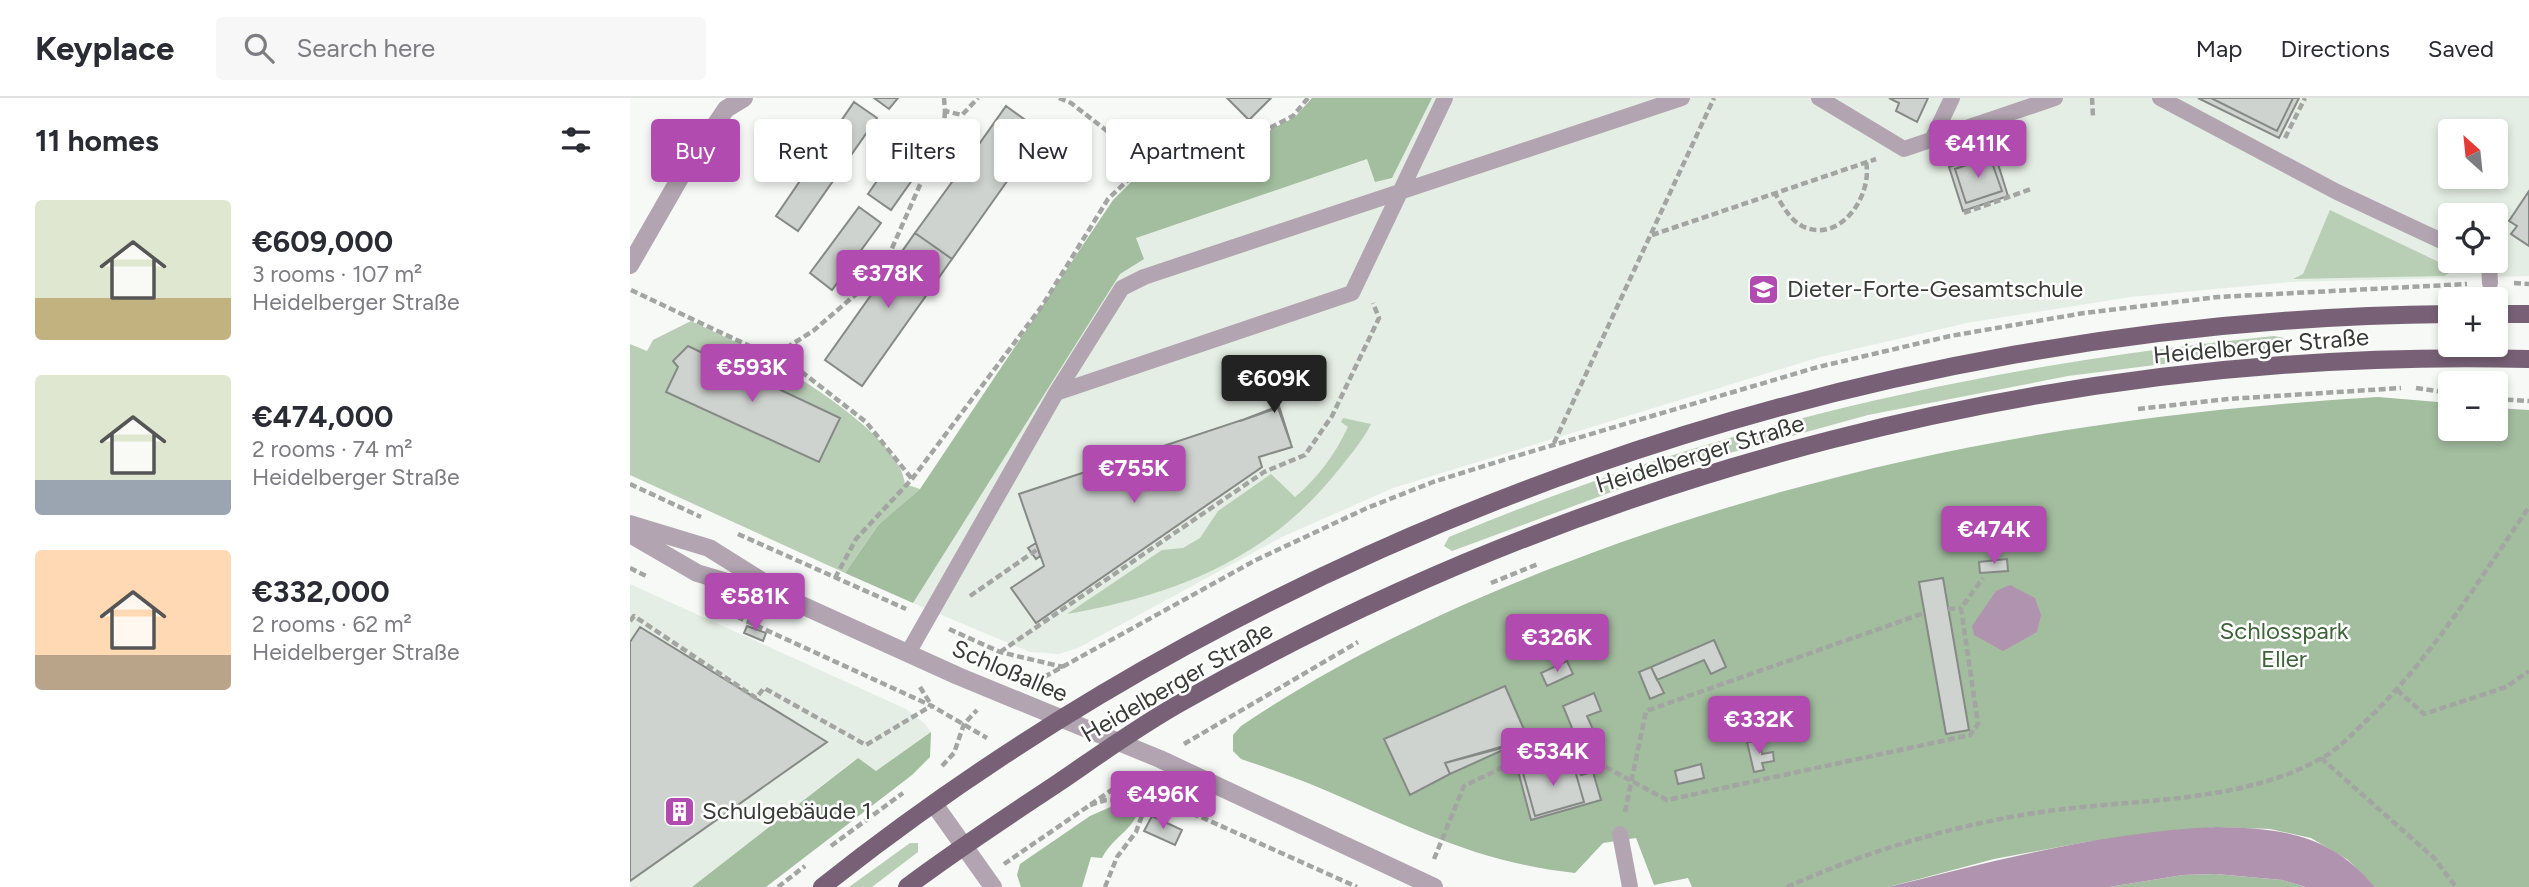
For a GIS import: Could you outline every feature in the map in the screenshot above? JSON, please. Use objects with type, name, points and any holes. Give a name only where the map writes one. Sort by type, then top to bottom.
[{"type":"main road","name":"Heidelberger Straße","points":[[822,887],[934,804],[1059,718],[1269,604],[1461,514],[1572,471],[1727,422],[1834,392],[1945,367],[2126,337],[2284,320],[2438,314]]},
{"type":"main road","points":[[2508,314],[2529,314]]},
{"type":"main road","name":"Heidelberger Straße","points":[[907,887],[1118,742],[1225,678],[1413,585],[1606,507],[1821,442],[1952,412],[2166,377],[2373,361],[2529,359]]},
{"type":"street","points":[[630,265],[684,171],[728,103],[744,98]]},
{"type":"street","name":"Schloßallee","points":[[630,524],[709,548],[797,603]]},
{"type":"street","name":"Schloßallee","points":[[630,534],[697,573],[797,603],[1118,742],[1429,885]]},
{"type":"street","points":[[934,804],[993,887]]},
{"type":"lane","points":[[1056,393],[1352,293],[1445,98]]},
{"type":"lane","points":[[908,653],[925,618],[1056,393],[1122,288],[1144,277],[1398,194],[1656,103],[1682,98]]},
{"type":"lane","points":[[1819,98],[1904,149],[2055,98]]},
{"type":"lane","points":[[1932,140],[1952,98]]},
{"type":"lane","points":[[2160,98],[2337,192],[2438,239]]},
{"type":"lane","points":[[2489,273],[2490,283]]},
{"type":"lane","points":[[1620,834],[1630,887]]},
{"type":"path","points":[[944,98],[944,119]]},
{"type":"path","points":[[945,111],[962,115],[978,98]]},
{"type":"path","points":[[1059,98],[1071,103],[1106,130]]},
{"type":"path","points":[[1270,128],[1293,116],[1308,98]]},
{"type":"path","points":[[1553,444],[1714,98]]},
{"type":"path","points":[[2092,98],[2093,117]]},
{"type":"path","points":[[2284,140],[2305,98]]},
{"type":"path","points":[[1651,235],[1904,149]]},
{"type":"path","points":[[1774,192],[1787,213],[1801,225],[1817,229],[1836,226],[1847,218],[1867,187],[1866,162]]},
{"type":"path","points":[[764,381],[774,356],[813,331],[860,290],[889,255],[921,182]]},
{"type":"path","points":[[835,578],[856,539],[912,479],[1042,306],[1108,199],[1126,182]]},
{"type":"path","points":[[1964,213],[2031,189]]},
{"type":"path","points":[[1000,652],[1264,472],[1305,454],[1332,416],[1379,317],[1361,273]]},
{"type":"path","points":[[630,289],[798,369],[866,422],[912,479]]},
{"type":"path","points":[[860,290],[871,297]]},
{"type":"path","name":"Heidelberger Straße","points":[[2126,411],[2228,399],[2413,387],[2438,391]]},
{"type":"path","points":[[2508,400],[2529,401]]},
{"type":"path","points":[[630,484],[709,520]]},
{"type":"path","points":[[1787,887],[1887,848],[1957,830],[2053,811],[2223,790],[2289,772],[2321,758],[2348,738],[2397,690],[2444,634],[2529,507]]},
{"type":"path","name":"Schloßallee","points":[[732,531],[1000,652],[1063,668],[1034,682]]},
{"type":"path","points":[[963,601],[1038,549]]},
{"type":"path","points":[[1486,585],[1547,561]]},
{"type":"path","points":[[630,568],[653,578]]},
{"type":"path","points":[[1429,885],[1464,786],[1514,762],[1576,751],[1667,800],[1970,735],[1978,724],[1961,608],[1983,578]]},
{"type":"path","points":[[710,604],[932,706],[974,732]]},
{"type":"path","points":[[1948,609],[1961,608]]},
{"type":"path","points":[[1620,834],[1646,711],[1924,613]]},
{"type":"path","points":[[630,621],[634,616],[757,698],[764,688],[866,745],[932,706]]},
{"type":"path","points":[[781,636],[787,624]]},
{"type":"path","points":[[1200,734],[1369,637]]},
{"type":"path","points":[[2397,690],[2424,714],[2506,687],[2529,671]]},
{"type":"path","points":[[940,768],[954,754],[964,724],[972,713]]},
{"type":"path","points":[[2321,758],[2434,858],[2456,887]]},
{"type":"path","points":[[1004,863],[1122,782]]},
{"type":"path","points":[[1083,808],[1105,800],[1148,799],[1201,817],[1357,887]]},
{"type":"path","points":[[1105,887],[1117,857],[1136,832],[1148,799]]},
{"type":"path","points":[[1076,801],[1083,808]]},
{"type":"shaded area","name":"Dieter-Forte-Gesamtschule","points":[[1376,98],[2529,98],[2529,276],[2291,282],[2130,297],[1967,323],[1820,357],[1393,488],[1282,537],[1078,648],[1059,654],[1030,652],[913,603],[927,563],[1157,189],[1174,182],[1270,182],[1270,142]]},
{"type":"shaded area","points":[[630,584],[906,709],[931,732],[876,771],[857,758],[692,887],[630,887]]},
{"type":"shaded area","points":[[2010,585],[2035,598],[2041,615],[2037,632],[2003,651],[1974,635],[1972,626],[1996,591]]},
{"type":"shaded area","points":[[2216,827],[2283,832],[2322,845],[2358,869],[2375,887],[2306,887],[2282,880],[2216,874],[2183,875],[2109,887],[1889,887],[2010,857],[2092,841]]},
{"type":"green space","points":[[1312,98],[1432,98],[1392,178],[1375,182],[1367,159],[1136,238],[1144,259],[1120,274],[913,603],[845,573],[879,524],[920,489],[1113,200],[1131,182],[1270,182],[1270,130],[1295,117]]},
{"type":"green space","points":[[2330,210],[2438,262],[2438,273],[2449,273],[2444,276],[2293,279],[2303,274]]},
{"type":"green space","points":[[691,321],[764,355],[756,379],[688,347],[673,361],[678,367],[667,392],[819,462],[839,418],[769,385],[777,368],[781,367],[855,418],[889,451],[900,468],[905,484],[920,489],[879,524],[845,573],[630,475],[630,344],[647,351],[653,340]]},
{"type":"green space","points":[[2274,336],[2289,339],[2289,348],[2068,376],[1868,415],[1682,466],[1452,551],[1444,546],[1449,537],[1549,497],[1650,462],[1854,405],[2061,364]]},
{"type":"green space","name":"Schlosspark Eller","points":[[2378,397],[2438,402],[2438,441],[2508,441],[2508,409],[2529,410],[2529,887],[2375,887],[2348,860],[2311,838],[2270,829],[2216,827],[2086,842],[1994,859],[1889,887],[1692,887],[1688,878],[1654,885],[1636,838],[1603,843],[1575,873],[1507,861],[1418,831],[1316,787],[1241,759],[1233,751],[1233,735],[1241,726],[1332,670],[1472,601],[1619,543],[1713,512],[1900,462],[2088,427],[2279,404]]},
{"type":"green space","points":[[1343,418],[1371,424],[1353,452],[1313,499],[1252,549],[1218,568],[1146,596],[1067,614],[1162,550],[1183,548],[1200,538],[1218,511],[1271,474],[1295,497],[1318,474],[1337,447],[1348,427],[1341,422]]},
{"type":"green space","points":[[931,732],[930,757],[912,775],[766,887],[692,887],[858,758],[876,771]]},
{"type":"green space","points":[[1115,805],[1124,805],[1138,813],[1102,858],[1091,857],[1082,887],[1021,887],[1017,875],[1020,864],[1090,816]]},
{"type":"green space","points":[[910,843],[918,843],[918,852],[872,887],[849,887]]},
{"type":"green space","points":[[2216,874],[2282,880],[2306,887],[2109,887],[2183,875]]},
{"type":"building","points":[[874,98],[898,98],[889,109]]},
{"type":"building","points":[[1227,98],[1271,98],[1250,119]]},
{"type":"building","points":[[1889,98],[1928,98],[1917,122],[1896,111],[1899,103]]},
{"type":"building","points":[[2198,98],[2211,98],[2277,131],[2293,98],[2299,98],[2279,138]]},
{"type":"building","points":[[2211,98],[2293,98],[2277,131]]},
{"type":"building","points":[[854,102],[877,118],[866,119],[866,134],[852,154],[852,119],[842,119]]},
{"type":"building","points":[[1006,106],[1024,119],[997,119]]},
{"type":"building","points":[[994,123],[994,182],[1007,182],[952,259],[915,233],[952,182],[980,182],[980,143]]},
{"type":"building","points":[[1994,151],[2008,196],[1963,211],[1949,167]],"holes":[[[1990,157],[2002,191],[1966,203],[1955,169]]]},
{"type":"building","points":[[1990,157],[2002,191],[1966,203],[1955,169]]},
{"type":"building","points":[[799,182],[832,182],[798,231],[776,216]]},
{"type":"building","points":[[876,182],[911,182],[891,210],[868,194]]},
{"type":"building","points":[[2529,191],[2529,246],[2511,234],[2517,226],[2509,221]]},
{"type":"building","points":[[859,207],[881,223],[832,290],[810,273]]},
{"type":"building","points":[[915,233],[952,259],[862,386],[825,360]]},
{"type":"building","points":[[688,346],[840,418],[819,462],[666,392],[678,367],[673,361]]},
{"type":"building","points":[[1279,406],[1291,444],[1278,408],[1240,421]]},
{"type":"building","points":[[1278,408],[1292,447],[1259,457],[1262,467],[1036,623],[1011,588],[1044,566],[1019,494]]},
{"type":"building","points":[[1036,543],[1040,556],[1036,559],[1028,548]]},
{"type":"building","points":[[2007,559],[2008,571],[1980,573],[1979,562]]},
{"type":"building","points":[[1943,578],[1969,730],[1946,734],[1919,582]]},
{"type":"building","points":[[747,626],[766,633],[763,641],[744,633]]},
{"type":"building","name":"Schulgebäude 1","points":[[640,627],[827,742],[630,881],[630,642]]},
{"type":"building","points":[[1714,640],[1726,667],[1711,674],[1704,660],[1657,680],[1651,667]]},
{"type":"building","points":[[1567,661],[1573,674],[1547,686],[1541,673]]},
{"type":"building","points":[[1651,667],[1664,693],[1650,699],[1639,672]]},
{"type":"building","points":[[1505,686],[1529,741],[1445,763],[1450,774],[1410,795],[1384,739]]},
{"type":"building","points":[[1594,693],[1601,711],[1587,716],[1599,743],[1581,750],[1563,706]]},
{"type":"building","points":[[1525,740],[1450,774],[1445,763]]},
{"type":"building","points":[[1760,741],[1762,754],[1773,752],[1774,761],[1762,763],[1764,770],[1754,772],[1747,742]]},
{"type":"building","points":[[1575,755],[1581,775],[1593,772],[1601,800],[1531,820],[1518,771]],"holes":[[[1572,760],[1584,802],[1535,816],[1523,773]]]},
{"type":"building","points":[[1572,760],[1584,802],[1535,816],[1523,773]]},
{"type":"building","points":[[1701,764],[1704,778],[1678,784],[1675,771]]},
{"type":"building","points":[[1152,816],[1182,830],[1175,845],[1144,831]]},
{"type":"place","name":"Dieter-Forte-Gesamtschule","points":[[1764,289]]},
{"type":"place","name":"Schulgebäude 1","points":[[679,811]]}]
